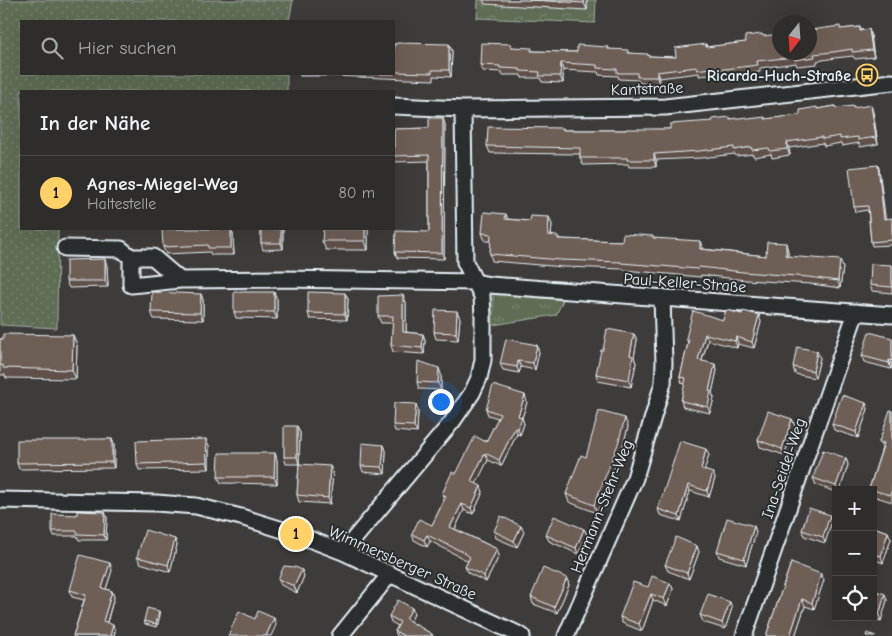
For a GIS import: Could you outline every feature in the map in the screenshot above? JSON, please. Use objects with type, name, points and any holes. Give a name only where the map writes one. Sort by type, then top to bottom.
[{"type":"street","name":"Kantstraße","points":[[395,106],[463,109],[665,107],[892,83]]},
{"type":"street","points":[[343,552],[452,422],[472,393],[479,378],[483,360],[482,296],[465,262],[463,109]]},
{"type":"street","points":[[66,248],[121,249],[131,257],[153,257],[180,280]]},
{"type":"street","name":"Paul-Keller-Straße","points":[[131,257],[131,285],[180,280],[282,279],[475,282],[490,285],[892,315]]},
{"type":"street","name":"Hermann-Stehr-Weg","points":[[566,636],[635,478],[663,383],[662,297]]},
{"type":"street","name":"Ina-Seidel-Weg","points":[[744,636],[856,312]]},
{"type":"street","name":"Wimmersberger Straße","points":[[0,500],[156,503],[196,506],[296,534],[343,552],[522,636]]},
{"type":"street","points":[[340,636],[390,574]]},
{"type":"green space","points":[[0,0],[293,0],[289,20],[20,20],[20,75],[287,75],[287,90],[20,90],[20,230],[58,230],[57,328],[0,325]]},
{"type":"green space","points":[[478,0],[596,0],[595,23],[477,18]]},
{"type":"green space","points":[[493,293],[563,300],[556,315],[493,325]]},
{"type":"building","points":[[529,0],[584,0],[584,3]]},
{"type":"building","points":[[840,26],[840,29],[860,27],[860,31],[869,29],[872,50],[852,52],[852,49],[817,54],[817,29]]},
{"type":"building","points":[[762,34],[763,36],[772,35],[772,59],[757,61],[758,65],[717,70],[716,67],[697,70],[697,67],[657,72],[657,77],[637,77],[637,73],[617,73],[617,69],[597,68],[597,65],[561,63],[560,76],[539,76],[540,72],[480,65],[481,43],[511,44],[511,47],[532,48],[531,51],[577,52],[577,45],[608,47],[608,49],[628,50],[628,53],[648,54],[648,56],[676,57],[675,48],[706,44],[706,47],[746,42],[745,36]]},
{"type":"building","points":[[395,44],[449,44],[449,70],[432,70],[432,73],[395,72]]},
{"type":"building","points":[[871,105],[876,137],[858,140],[858,137],[840,139],[840,136],[822,139],[822,137],[787,142],[787,149],[770,151],[769,148],[752,150],[751,147],[734,150],[734,147],[654,154],[654,160],[627,160],[627,158],[580,158],[580,148],[487,146],[488,127],[563,128],[563,130],[670,129],[670,124],[713,121],[712,119],[730,117],[730,119],[747,117],[748,119],[765,117],[765,119],[800,115],[800,110],[817,107],[817,109],[853,106],[853,108]]},
{"type":"building","points":[[429,118],[443,118],[442,253],[395,252],[396,231],[429,232],[429,155],[395,156],[395,129],[429,128]]},
{"type":"building","points":[[878,165],[884,219],[892,218],[892,240],[871,242],[868,206],[854,207],[849,168]]},
{"type":"building","points":[[484,212],[506,214],[505,219],[530,221],[531,216],[549,217],[548,235],[558,236],[558,239],[622,241],[623,234],[653,236],[653,238],[700,241],[700,249],[766,256],[767,242],[786,243],[786,256],[840,260],[838,281],[699,267],[698,269],[490,254],[491,234],[482,233]]},
{"type":"building","points":[[162,230],[231,230],[231,248],[208,248],[208,245],[163,247]]},
{"type":"building","points":[[261,230],[281,230],[281,243],[261,243]]},
{"type":"building","points":[[323,230],[365,230],[365,241],[322,241]]},
{"type":"building","points":[[105,259],[105,281],[66,281],[66,260]]},
{"type":"building","points":[[871,264],[892,265],[892,287],[870,285]]},
{"type":"building","points":[[152,292],[201,294],[200,313],[151,312]]},
{"type":"building","points":[[234,292],[274,292],[274,312],[234,312]]},
{"type":"building","points":[[308,292],[345,293],[345,314],[308,313]]},
{"type":"building","points":[[403,295],[403,332],[423,334],[422,348],[391,345],[393,316],[378,316],[378,296]]},
{"type":"building","points":[[435,310],[457,311],[456,333],[434,332]]},
{"type":"building","points":[[726,310],[742,314],[743,311],[759,315],[752,342],[736,337],[735,341],[705,334],[698,360],[715,364],[709,391],[711,391],[708,407],[681,401],[686,378],[680,377],[689,339],[686,338],[693,311],[723,320]]},
{"type":"building","points":[[607,329],[634,334],[630,355],[633,356],[629,380],[596,374]]},
{"type":"building","points":[[869,332],[892,338],[892,361],[889,360],[889,363],[862,356]]},
{"type":"building","points":[[3,334],[73,335],[72,370],[3,368],[3,365],[0,365],[0,339],[3,339]]},
{"type":"building","points":[[506,339],[537,345],[533,363],[518,361],[517,367],[500,364]]},
{"type":"building","points":[[797,347],[817,351],[813,371],[793,367]]},
{"type":"building","points":[[418,361],[439,368],[438,383],[417,382]]},
{"type":"building","points":[[493,385],[525,395],[518,416],[522,417],[518,429],[515,428],[499,460],[485,453],[471,481],[481,486],[471,508],[462,504],[450,527],[497,549],[484,576],[465,567],[470,557],[463,552],[427,535],[424,540],[412,534],[419,519],[432,525],[446,496],[442,494],[452,472],[456,474],[475,436],[486,442],[500,414],[486,409]]},
{"type":"building","points":[[842,395],[866,403],[856,432],[832,424]]},
{"type":"building","points":[[394,403],[416,404],[414,426],[393,425]]},
{"type":"building","points":[[890,410],[892,411],[892,490],[890,495],[877,491],[877,486],[870,486],[884,443],[879,442]]},
{"type":"building","points":[[599,411],[625,418],[618,444],[594,505],[566,494],[581,455],[586,457]]},
{"type":"building","points":[[768,411],[792,419],[782,449],[758,440]]},
{"type":"building","points":[[284,426],[297,426],[297,457],[284,457]]},
{"type":"building","points":[[112,439],[112,462],[17,463],[17,440]]},
{"type":"building","points":[[206,439],[207,462],[137,464],[136,441]]},
{"type":"building","points":[[680,441],[706,449],[701,469],[713,473],[707,491],[688,485],[679,516],[658,509]]},
{"type":"building","points":[[362,443],[384,445],[382,467],[361,466]]},
{"type":"building","points":[[823,450],[846,458],[836,486],[813,478]]},
{"type":"building","points":[[219,453],[275,453],[274,477],[218,477]]},
{"type":"building","points":[[299,464],[330,466],[328,498],[297,495]]},
{"type":"building","points":[[809,508],[830,515],[823,537],[802,530]]},
{"type":"building","points":[[77,511],[105,512],[104,535],[77,534],[77,531],[52,531],[52,514],[77,515]]},
{"type":"building","points":[[501,516],[521,526],[514,541],[494,531]]},
{"type":"building","points":[[554,516],[584,529],[576,548],[546,535]]},
{"type":"building","points":[[727,518],[754,526],[744,559],[717,551]]},
{"type":"building","points":[[877,528],[888,532],[881,556],[877,555]]},
{"type":"building","points":[[145,530],[175,539],[168,565],[137,557]]},
{"type":"building","points":[[676,537],[697,546],[687,573],[665,565]]},
{"type":"building","points":[[80,555],[110,563],[102,588],[112,591],[103,621],[113,625],[110,636],[73,636],[86,595],[70,590]]},
{"type":"building","points":[[791,563],[821,574],[812,603],[802,599],[790,636],[766,636]]},
{"type":"building","points":[[284,566],[302,570],[294,586],[278,579]]},
{"type":"building","points":[[543,568],[567,578],[554,607],[531,597]]},
{"type":"building","points":[[652,576],[670,583],[664,599],[651,594],[639,624],[620,617],[633,582],[648,587]]},
{"type":"building","points":[[877,591],[885,594],[879,615],[877,614]]},
{"type":"building","points":[[708,594],[730,602],[722,623],[700,615]]},
{"type":"building","points":[[398,600],[412,608],[406,619],[432,634],[432,636],[404,636],[395,631],[400,622],[389,616]]},
{"type":"building","points":[[147,608],[159,611],[156,624],[144,621]]},
{"type":"building","points":[[239,611],[255,619],[258,611],[274,618],[266,636],[228,636]]},
{"type":"place","name":"Ricarda-Huch-Straße","points":[[867,75]]},
{"type":"place","name":"Agnes-Miegel-Weg","points":[[296,534]]}]
